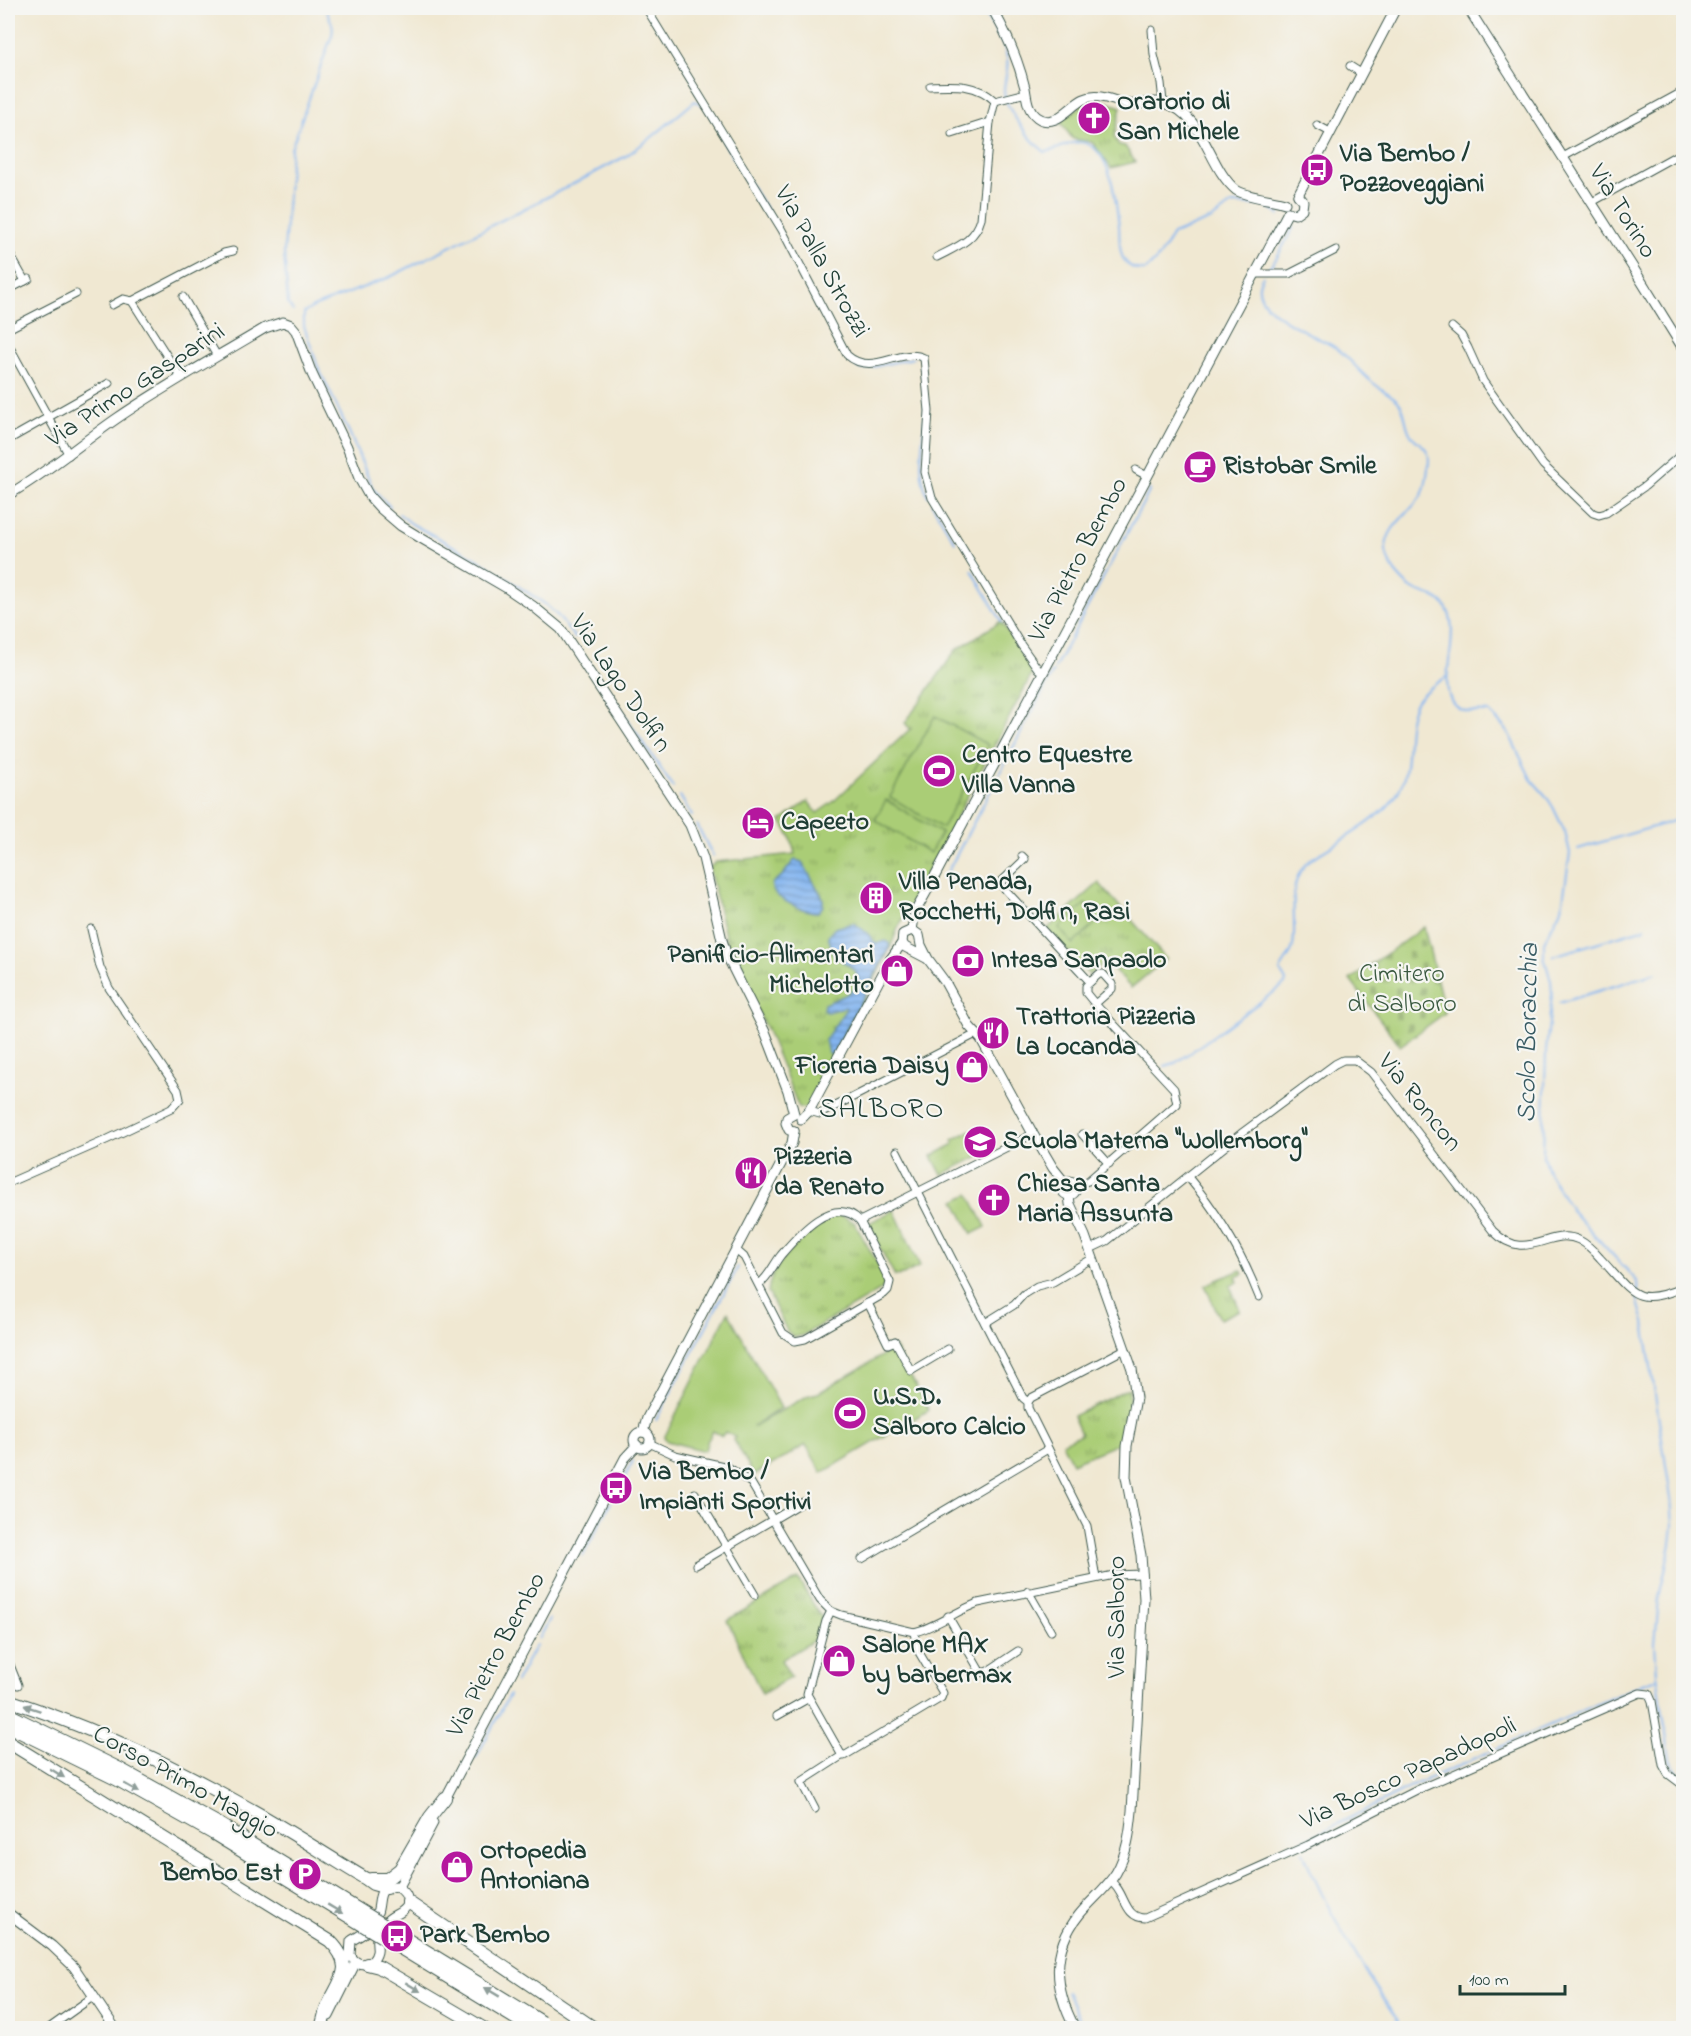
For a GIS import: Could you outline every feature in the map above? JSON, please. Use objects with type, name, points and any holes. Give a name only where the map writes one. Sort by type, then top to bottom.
[{"type":"highway","points":[[8,1700],[84,1726],[201,1782],[252,1810],[373,1884],[381,1888],[393,1888]]},
{"type":"highway","name":"Corso Primo Maggio","points":[[8,1714],[120,1769],[541,2026]]},
{"type":"highway","name":"Corso Primo Maggio","points":[[8,1726],[216,1829]]},
{"type":"highway","points":[[8,1742],[330,1941],[349,1950]]},
{"type":"highway","points":[[366,1879],[387,1879],[400,1869],[429,1817],[445,1798]]},
{"type":"highway","points":[[408,1902],[475,1950],[594,2028]]},
{"type":"highway","points":[[322,2028],[326,2010],[344,1974],[344,1961],[340,1952],[330,1941]]},
{"type":"highway","points":[[362,1963],[379,1967],[483,2028]]},
{"type":"street","name":"Via Palla Strozzi","points":[[646,8],[782,230],[847,355],[863,364],[915,355],[924,358],[929,411],[925,472],[932,498],[1021,645],[1038,669],[1043,672]]},
{"type":"street","points":[[992,8],[1011,42],[1022,94],[1030,110],[1043,120],[1053,120],[1084,99],[1095,96],[1134,105],[1163,102],[1183,112],[1193,123],[1227,179],[1237,191],[1287,207],[1295,214],[1302,209],[1303,201],[1298,195]]},
{"type":"street","points":[[1298,195],[1323,129],[1355,70],[1396,8]]},
{"type":"street","name":"Via Torino","points":[[1468,8],[1683,350]]},
{"type":"street","points":[[1152,30],[1163,102]]},
{"type":"street","points":[[930,86],[958,85],[977,88],[997,100],[1022,94]]},
{"type":"street","points":[[1563,157],[1683,91]]},
{"type":"street","points":[[937,257],[966,243],[978,229],[981,219],[990,122],[997,100]]},
{"type":"street","points":[[952,134],[990,122]]},
{"type":"street","points":[[1592,202],[1679,154],[1683,160]]},
{"type":"street","points":[[1287,207],[1291,195],[1298,195]]},
{"type":"street","name":"Via Pietro Bembo","points":[[905,946],[903,934],[912,930],[915,912],[1043,672],[1142,473],[1261,274],[1287,207]]},
{"type":"street","points":[[1261,274],[1289,274],[1336,250]]},
{"type":"street","points":[[8,251],[27,280],[8,290]]},
{"type":"street","points":[[112,305],[123,299],[132,301],[224,253],[233,251]]},
{"type":"street","points":[[8,329],[76,294]]},
{"type":"street","points":[[183,297],[217,356]]},
{"type":"street","points":[[132,301],[181,378]]},
{"type":"street","name":"Via Primo Gasparini","points":[[8,495],[69,455],[115,419],[217,356],[275,323],[283,322],[291,325]]},
{"type":"street","name":"Via Lago Dolfin","points":[[291,325],[296,331],[312,374],[342,436],[359,478],[373,501],[401,526],[506,587],[561,629],[690,825],[703,858],[727,956],[766,1034],[798,1117]]},
{"type":"street","points":[[1452,327],[1461,335],[1483,381],[1543,465],[1593,513],[1599,515],[1606,513],[1640,489],[1683,452]]},
{"type":"street","points":[[8,344],[69,455]]},
{"type":"street","points":[[8,440],[109,383]]},
{"type":"street","points":[[1022,856],[1025,859],[1001,882],[1002,886],[1090,982]]},
{"type":"street","points":[[8,1183],[171,1109],[180,1099],[178,1090],[109,988],[100,967],[91,929]]},
{"type":"street","points":[[912,930],[919,935],[920,941]]},
{"type":"street","name":"Via Pietro Bembo","points":[[798,1117],[809,1111],[890,960],[905,946],[915,947],[920,941]]},
{"type":"street","name":"Via Salboro","points":[[920,941],[928,959],[944,981],[969,1026],[983,1042],[1053,1168],[1065,1183],[1063,1190],[1069,1195],[1070,1204],[1092,1254],[1132,1369],[1136,1398],[1127,1446],[1126,1477],[1143,1574],[1144,1599],[1131,1827],[1121,1862],[1110,1881],[1072,1924],[1060,1957],[1059,1991],[1075,2028]]},
{"type":"street","name":"Via Salboro","points":[[905,946],[928,959]]},
{"type":"street","points":[[1076,1185],[1088,1181],[1177,1104],[1174,1089],[1095,1004],[1086,993],[1084,989],[1090,982],[1099,974],[1103,974],[1112,984],[1112,989],[1095,1004]]},
{"type":"street","points":[[809,1111],[820,1114],[976,1034]]},
{"type":"street","name":"Via Roncon","points":[[985,1323],[1014,1305],[1024,1294],[1037,1286],[1053,1282],[1092,1254],[1252,1125],[1343,1060],[1355,1060],[1371,1072],[1497,1235],[1525,1246],[1561,1237],[1576,1238],[1590,1248],[1638,1295],[1655,1297],[1683,1287]]},
{"type":"street","points":[[798,1117],[802,1126],[799,1130],[789,1130],[786,1123],[787,1118],[798,1117]]},
{"type":"street","name":"Via Pietro Bembo","points":[[349,1950],[351,1941],[367,1930],[377,1913],[379,1896],[393,1888],[445,1798],[625,1458],[637,1445],[636,1435],[643,1432],[647,1418],[792,1143],[794,1131]]},
{"type":"street","points":[[860,1221],[1033,1134]]},
{"type":"street","points":[[1082,1134],[1109,1164]]},
{"type":"street","points":[[897,1151],[1023,1398],[1028,1402]]},
{"type":"street","points":[[1188,1177],[1205,1198],[1239,1251],[1259,1298]]},
{"type":"street","points":[[1065,1183],[1071,1181],[1076,1185]]},
{"type":"street","points":[[1069,1195],[1075,1192],[1076,1185]]},
{"type":"street","points":[[736,1250],[744,1257],[783,1333],[795,1341],[805,1339],[868,1303],[888,1290],[890,1282],[860,1221],[856,1216],[842,1211],[826,1214],[794,1242],[779,1258],[765,1280],[759,1284]]},
{"type":"street","points":[[868,1303],[888,1344],[895,1341],[911,1371],[948,1349]]},
{"type":"street","points":[[1096,1578],[1087,1526],[1028,1407],[1028,1402],[1031,1398],[1125,1349]]},
{"type":"street","points":[[643,1432],[649,1436],[649,1443]]},
{"type":"street","points":[[637,1445],[643,1447],[649,1443]]},
{"type":"street","points":[[649,1443],[667,1453],[728,1467],[740,1474],[758,1493],[820,1600],[831,1611],[873,1623],[914,1632],[922,1631],[978,1602],[1096,1578],[1143,1574]]},
{"type":"street","points":[[862,1559],[1048,1449]]},
{"type":"street","points":[[695,1493],[756,1595]]},
{"type":"street","points":[[696,1565],[804,1502]]},
{"type":"street","points":[[1028,1591],[1052,1631]]},
{"type":"street","points":[[831,1611],[826,1621],[807,1694],[843,1755]]},
{"type":"street","points":[[948,1616],[981,1673],[1018,1652]]},
{"type":"street","points":[[815,1809],[801,1782],[941,1698],[943,1693],[915,1644],[914,1632]]},
{"type":"street","points":[[8,1660],[18,1685]]},
{"type":"street","name":"Via Bosco Papadopoli","points":[[1110,1881],[1119,1890],[1132,1915],[1145,1918],[1308,1845],[1417,1790],[1640,1692],[1649,1694],[1652,1701],[1663,1765],[1673,1780],[1683,1786]]},
{"type":"street","points":[[777,1716],[809,1698]]},
{"type":"street","points":[[322,2028],[362,1963],[376,1955],[378,1936],[386,1922],[390,1917],[403,1911],[408,1902],[406,1894],[393,1888]]},
{"type":"street","points":[[8,1913],[66,1958],[82,1977],[115,2028]]},
{"type":"street","points":[[349,1950],[351,1958],[362,1963]]},
{"type":"street","points":[[49,2028],[94,1996]]},
{"type":"green space","points":[[1098,99],[1121,107],[1114,137],[1119,145],[1125,146],[1135,162],[1111,168],[1092,142],[1073,139],[1060,122],[1083,104]]},
{"type":"green space","points":[[1001,621],[1033,672],[897,930],[890,949],[809,1105],[806,1108],[799,1108],[766,1028],[730,956],[709,868],[716,862],[795,854],[790,836],[781,821],[808,801],[817,813],[833,802],[910,729],[905,723],[956,650]]},
{"type":"green space","name":"Centro Equestre Villa Vanna","points":[[935,716],[988,745],[942,828],[890,797]]},
{"type":"green space","points":[[886,800],[941,833],[930,853],[875,820]]},
{"type":"green space","points":[[1099,883],[1166,959],[1131,988],[1106,961],[1089,975],[1047,929]]},
{"type":"green space","points":[[1085,904],[1099,920],[1073,944],[1059,928]]},
{"type":"green space","name":"Cimitero di Salboro","points":[[1424,927],[1445,1013],[1400,1046],[1350,980]]},
{"type":"green space","points":[[971,1130],[983,1154],[942,1175],[932,1156],[954,1144],[953,1140]]},
{"type":"green space","points":[[969,1194],[986,1227],[972,1234],[955,1201]]},
{"type":"green space","points":[[894,1210],[920,1266],[903,1275],[895,1276],[867,1224]]},
{"type":"green space","points":[[834,1215],[840,1215],[854,1222],[884,1275],[885,1284],[881,1290],[803,1335],[795,1337],[787,1331],[768,1292],[771,1280],[791,1250]]},
{"type":"green space","points":[[1241,1270],[1243,1274],[1236,1277],[1238,1282],[1230,1286],[1240,1310],[1220,1319],[1205,1285]]},
{"type":"green space","points":[[728,1312],[781,1408],[752,1427],[809,1395],[818,1393],[895,1348],[929,1410],[822,1473],[806,1445],[754,1475],[734,1440],[735,1437],[725,1432],[722,1436],[713,1431],[705,1451],[667,1441],[664,1438]]},
{"type":"green space","points":[[1129,1388],[1129,1407],[1122,1442],[1072,1463],[1062,1443],[1081,1434],[1073,1416]]},
{"type":"green space","points":[[798,1579],[822,1618],[816,1639],[781,1660],[791,1677],[762,1694],[727,1620]]},
{"type":"water","points":[[795,860],[802,862],[823,898],[823,906],[818,912],[790,904],[773,889],[772,884]]},
{"type":"water","points":[[854,923],[876,944],[886,941],[889,943],[889,948],[832,1055],[828,1053],[825,1040],[846,1009],[845,1007],[827,1012],[823,1010],[824,1004],[849,993],[858,983],[858,977],[852,968],[834,956],[828,936],[835,928]]},
{"type":"waterway","points":[[293,311],[288,304],[284,252],[291,149],[333,31],[326,8]]},
{"type":"waterway","name":"Scolo Boracchia","points":[[982,8],[1005,52],[1007,62],[1005,98],[1026,133],[1045,152],[1080,142],[1094,148],[1101,156],[1107,167],[1114,192],[1120,250],[1130,266],[1146,270],[1160,256],[1173,234],[1212,219],[1232,204],[1264,205],[1279,215]]},
{"type":"waterway","points":[[390,507],[373,489],[318,367],[304,326],[304,313],[313,307],[390,277],[581,180],[626,156],[695,101],[702,105]]},
{"type":"waterway","points":[[723,141],[774,222]]},
{"type":"waterway","name":"Scolo Boracchia","points":[[1266,271],[1276,259],[1293,228],[1288,223]]},
{"type":"waterway","name":"Scolo Boracchia","points":[[1263,276],[1259,288],[1262,299],[1271,310],[1284,320],[1336,348],[1375,385],[1395,398],[1403,409],[1411,435],[1427,451],[1429,462],[1422,495],[1390,534],[1387,542],[1387,557],[1395,572],[1407,585],[1442,602],[1448,611],[1452,633],[1447,684],[1452,701],[1457,707],[1466,711],[1489,712],[1507,730],[1531,779],[1546,796],[1565,832],[1570,853],[1563,901],[1544,942],[1544,957],[1552,994],[1546,1051],[1543,1156],[1549,1174],[1571,1210],[1637,1281],[1638,1302],[1644,1322],[1671,1498],[1673,1525],[1659,1597],[1655,1644],[1657,1674],[1670,1760],[1680,1776],[1684,1777]]},
{"type":"waterway","points":[[848,359],[859,368],[864,369],[913,358]]},
{"type":"waterway","points":[[925,407],[921,463],[928,496]]},
{"type":"waterway","points":[[1055,668],[1150,490]]},
{"type":"waterway","points":[[932,504],[955,542]]},
{"type":"waterway","points":[[399,514],[412,524],[479,560],[545,604],[558,616],[575,638]]},
{"type":"waterway","points":[[972,570],[1002,622]]},
{"type":"waterway","points":[[946,875],[1053,672]]},
{"type":"waterway","points":[[1165,1066],[1175,1063],[1285,984],[1286,981],[1280,971],[1293,946],[1295,889],[1302,869],[1310,860],[1370,821],[1397,794],[1405,772],[1409,726],[1415,704],[1425,692],[1446,677]]},
{"type":"waterway","points":[[600,679],[673,787]]},
{"type":"waterway","points":[[680,796],[692,816]]},
{"type":"waterway","points":[[1578,849],[1684,818]]},
{"type":"waterway","points":[[697,825],[713,856]]},
{"type":"waterway","points":[[1553,956],[1645,928]]},
{"type":"waterway","points":[[1559,1003],[1656,973]]},
{"type":"waterway","points":[[656,1420],[738,1267]]},
{"type":"waterway","points":[[622,1482],[633,1461]]},
{"type":"waterway","points":[[583,1556],[611,1502]]},
{"type":"waterway","points":[[539,1639],[550,1619]]},
{"type":"waterway","points":[[516,1682],[536,1645]]},
{"type":"waterway","points":[[1299,1845],[1419,1783],[1657,1679]]},
{"type":"waterway","points":[[476,1758],[509,1695]]},
{"type":"waterway","points":[[1303,1852],[1348,1943],[1403,2028]]},
{"type":"waterway","points":[[1067,1992],[1084,2028]]},
{"type":"place","name":"Oratorio di San Michele","points":[[1094,118]]},
{"type":"place","name":"Via Bembo / Pozzoveggiani","points":[[1317,170]]},
{"type":"place","name":"Ristobar Smile","points":[[1200,467]]},
{"type":"place","name":"Centro Equestre Villa Vanna","points":[[939,771]]},
{"type":"place","name":"Capeeto","points":[[758,823]]},
{"type":"place","name":"Villa Penada, Rocchetti, Dolfin, Rasi","points":[[876,898]]},
{"type":"place","name":"Intesa Sanpaolo","points":[[968,961]]},
{"type":"place","name":"Panificio-Alimentari Michelotto","points":[[897,971]]},
{"type":"place","name":"Trattoria Pizzeria La Locanda","points":[[993,1033]]},
{"type":"place","name":"Fioreria Daisy","points":[[972,1067]]},
{"type":"place","name":"Scuola Materna \"Wollemborg\"","points":[[980,1142]]},
{"type":"place","name":"Pizzeria da Renato","points":[[751,1173]]},
{"type":"place","name":"Chiesa Santa Maria Assunta","points":[[994,1200]]},
{"type":"place","name":"U.S.D. Salboro Calcio","points":[[850,1413]]},
{"type":"place","name":"Via Bembo / Impianti Sportivi","points":[[616,1488]]},
{"type":"place","name":"Salone MAX by barbermax","points":[[839,1661]]},
{"type":"place","name":"Ortopedia Antoniana","points":[[457,1867]]},
{"type":"place","name":"Bembo Est","points":[[305,1874]]},
{"type":"place","name":"Park Bembo","points":[[397,1936]]},
{"type":"district","name":"SALBORO","points":[[882,1110]]}]
